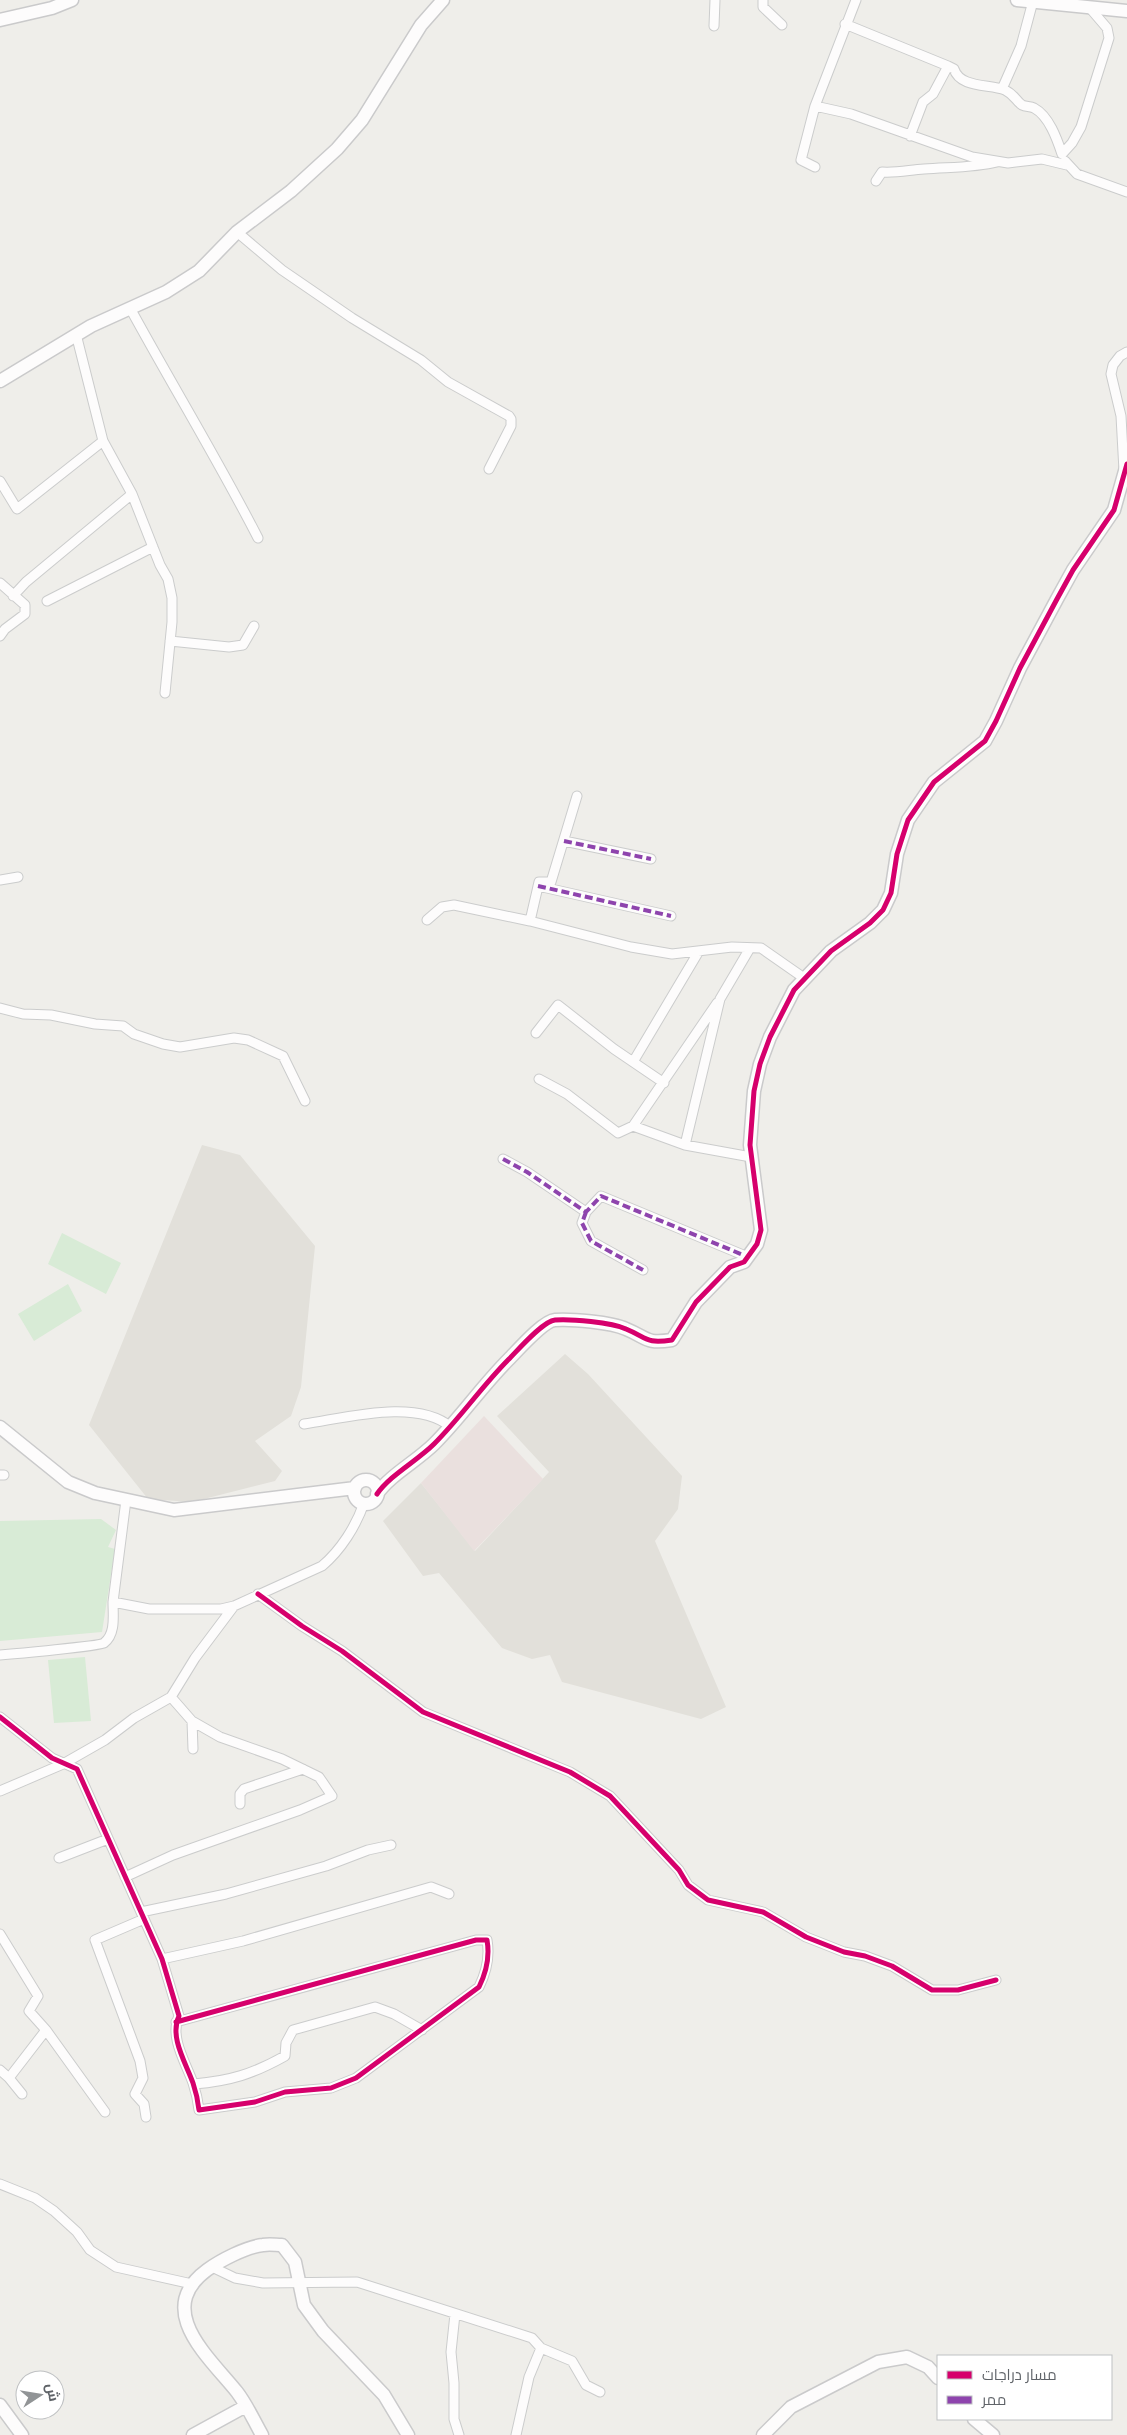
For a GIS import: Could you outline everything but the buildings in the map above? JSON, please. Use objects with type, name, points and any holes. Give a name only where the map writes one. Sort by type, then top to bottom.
[{"type":"street","points":[[0,20],[52,8],[72,0]]},
{"type":"street","points":[[0,381],[76,334],[166,292],[199,271],[237,232],[290,191],[337,150],[362,120],[421,25],[443,0]]},
{"type":"street","points":[[714,26],[715,0]]},
{"type":"street","points":[[763,0],[763,7],[782,25]]},
{"type":"street","points":[[815,167],[801,160],[815,106],[845,24],[856,0]]},
{"type":"street","points":[[1017,0],[1124,12]]},
{"type":"street","points":[[1002,89],[1021,46],[1033,2]]},
{"type":"street","points":[[1062,154],[1072,143],[1081,127],[1110,38],[1107,28],[1089,7]]},
{"type":"street","points":[[845,24],[948,66],[954,69],[956,75],[962,80],[1002,89],[1014,95],[1021,104],[1034,108],[1044,117],[1057,138],[1067,165],[1077,174],[1127,192]]},
{"type":"street","points":[[910,136],[922,102],[933,94],[948,66]]},
{"type":"street","points":[[815,106],[851,114],[972,157],[1008,163],[1042,159],[1067,165]]},
{"type":"street","points":[[876,180],[882,172],[899,173],[924,168],[985,165],[997,162]]},
{"type":"street","points":[[237,232],[282,270],[352,318],[421,360],[434,373],[448,382],[509,416],[511,426],[489,469]]},
{"type":"street","points":[[130,308],[181,402],[222,469],[258,538]]},
{"type":"street","points":[[76,334],[103,441],[132,494],[168,579],[172,598],[165,693]]},
{"type":"street","points":[[375,1488],[373,1501],[364,1503],[357,1499],[355,1488],[360,1481],[375,1488],[388,1482],[422,1456],[451,1427],[497,1371],[552,1320],[587,1321],[626,1328],[640,1338],[656,1342],[672,1340],[696,1302],[730,1267],[744,1262],[757,1244],[761,1230],[751,1157],[751,1116],[760,1064],[770,1037],[794,990],[804,978],[831,951],[870,923],[883,910],[891,893],[897,854],[908,820],[934,782],[985,741],[1020,668],[1073,570],[1114,510],[1126,468],[1121,416],[1111,374],[1112,365],[1120,356],[1127,352]]},
{"type":"street","points":[[0,481],[17,509],[103,441]]},
{"type":"street","points":[[13,596],[26,582],[132,494]]},
{"type":"street","points":[[47,601],[153,547]]},
{"type":"street","points":[[0,583],[25,606],[25,614],[5,629],[0,636]]},
{"type":"street","points":[[170,641],[228,647],[244,646],[254,626]]},
{"type":"street","points":[[530,921],[539,882],[551,882],[578,796]]},
{"type":"street","points":[[564,841],[651,859]]},
{"type":"street","points":[[0,880],[18,878]]},
{"type":"street","points":[[538,886],[671,916]]},
{"type":"street","points":[[427,920],[442,907],[454,905],[530,921],[630,947],[672,954],[732,947],[761,948],[804,978]]},
{"type":"street","points":[[539,1079],[568,1094],[618,1133],[633,1126],[664,1082],[692,1036],[720,999],[750,948]]},
{"type":"street","points":[[633,1062],[699,951]]},
{"type":"street","points":[[685,1145],[720,999]]},
{"type":"street","points":[[536,1033],[558,1005],[633,1062],[664,1082]]},
{"type":"street","points":[[0,1008],[23,1014],[52,1015],[95,1024],[123,1026],[134,1034],[152,1041],[180,1047],[234,1038],[248,1040],[283,1056],[304,1102]]},
{"type":"street","points":[[633,1126],[685,1145],[751,1157]]},
{"type":"street","points":[[503,1159],[527,1172],[586,1212]]},
{"type":"street","points":[[642,1270],[591,1241],[582,1223],[586,1212],[601,1196],[748,1257]]},
{"type":"street","points":[[304,1424],[405,1411],[442,1420],[451,1427]]},
{"type":"street","points":[[0,1427],[68,1482],[95,1493],[174,1510],[355,1488]]},
{"type":"street","points":[[0,1655],[98,1646],[109,1638],[113,1628],[113,1602],[126,1500]]},
{"type":"street","points":[[113,1602],[149,1609],[203,1610],[234,1606],[308,1573],[328,1561],[354,1526],[364,1503]]},
{"type":"street","points":[[258,1594],[302,1626],[342,1651],[423,1712],[570,1772],[610,1796],[679,1870],[688,1885],[708,1900],[763,1912],[806,1937],[844,1952],[865,1956],[892,1966],[932,1990],[958,1990],[996,1980]]},
{"type":"street","points":[[0,1791],[63,1764],[105,1740],[134,1718],[171,1697],[194,1658],[234,1606]]},
{"type":"street","points":[[125,1876],[173,1856],[300,1810],[332,1796],[319,1777],[220,1737],[192,1721],[171,1697]]},
{"type":"street","points":[[0,1717],[52,1758],[77,1769],[162,1959],[179,2016],[176,2022],[178,2046],[194,2084],[199,2110],[255,2102],[285,2092],[332,2088],[356,2078],[480,1986],[486,1972],[489,1952],[487,1940],[476,1940],[176,2022]]},
{"type":"street","points":[[192,1721],[193,1749]]},
{"type":"street","points":[[240,1804],[240,1794],[244,1789],[303,1769]]},
{"type":"street","points":[[59,1858],[108,1839]]},
{"type":"street","points":[[146,2117],[144,2104],[135,2094],[143,2078],[140,2061],[94,1940],[142,1916],[326,1866],[368,1850],[391,1844]]},
{"type":"street","points":[[162,1959],[243,1941],[432,1887],[449,1894]]},
{"type":"street","points":[[0,1934],[38,1996],[29,2011],[46,2030],[105,2112]]},
{"type":"street","points":[[194,2084],[227,2081],[268,2066],[285,2056],[286,2043],[293,2030],[375,2007],[394,2014],[422,2030]]},
{"type":"street","points":[[9,2078],[46,2030]]},
{"type":"street","points":[[0,2070],[22,2094]]},
{"type":"street","points":[[0,2184],[35,2198],[54,2211],[77,2232],[90,2250],[116,2267],[192,2284]]},
{"type":"street","points":[[262,2435],[246,2406],[196,2344],[184,2318],[186,2294],[192,2284],[212,2267],[262,2245],[282,2245],[295,2262],[304,2305],[323,2331],[384,2395],[408,2435]]},
{"type":"street","points":[[212,2267],[235,2278],[263,2282],[357,2282],[532,2338],[541,2348],[572,2361],[586,2385],[600,2392]]},
{"type":"street","points":[[455,2314],[451,2352],[454,2383],[454,2419],[458,2435]]},
{"type":"street","points":[[516,2435],[529,2377],[541,2348]]},
{"type":"street","points":[[763,2435],[791,2407],[878,2362],[907,2357],[928,2367],[937,2377]]},
{"type":"street","points":[[0,2405],[22,2435]]},
{"type":"street","points":[[193,2435],[246,2406]]},
{"type":"street","points":[[975,2420],[993,2435]]},
{"type":"shaded area","points":[[202,1145],[240,1155],[315,1246],[301,1387],[291,1416],[255,1441],[282,1471],[275,1481],[192,1502],[148,1499],[89,1425]]},
{"type":"shaded area","points":[[565,1354],[588,1374],[682,1476],[678,1509],[655,1541],[726,1707],[701,1719],[562,1682],[550,1655],[532,1659],[502,1648],[439,1573],[423,1576],[383,1521],[421,1483],[475,1551],[549,1472],[497,1416]]},
{"type":"shaded area","points":[[484,1416],[543,1479],[474,1551],[421,1483]]},
{"type":"green space","points":[[62,1233],[121,1263],[106,1294],[48,1264]]},
{"type":"green space","points":[[68,1284],[82,1311],[34,1341],[18,1314]]},
{"type":"green space","points":[[101,1519],[116,1530],[108,1547],[115,1549],[102,1632],[0,1641],[0,1521]]},
{"type":"green space","points":[[85,1657],[91,1721],[54,1723],[48,1660]]},
{"type":"marked path","points":[[564,841],[651,859]]},
{"type":"marked path","points":[[538,886],[671,916]]},
{"type":"marked path","points":[[503,1159],[527,1172],[586,1212],[601,1196],[748,1257]]},
{"type":"marked path","points":[[586,1212],[582,1223],[591,1241],[643,1270]]},
{"type":"cycle path","points":[[377,1494],[396,1474],[434,1444],[499,1369],[544,1325],[555,1320],[611,1324],[651,1341],[672,1340],[696,1302],[730,1267],[744,1262],[757,1244],[761,1230],[750,1145],[754,1091],[760,1064],[770,1037],[794,990],[831,951],[870,923],[883,910],[891,893],[897,854],[908,820],[934,782],[985,741],[1020,668],[1073,570],[1114,510],[1127,464]]},
{"type":"cycle path","points":[[258,1594],[302,1626],[342,1651],[423,1712],[570,1772],[610,1796],[679,1870],[688,1885],[708,1900],[763,1912],[806,1937],[844,1952],[865,1956],[892,1966],[932,1990],[958,1990],[996,1980]]},
{"type":"cycle path","points":[[0,1717],[52,1758],[77,1769],[162,1959],[179,2016],[176,2024],[177,2041],[194,2086],[199,2110],[255,2102],[285,2092],[331,2088],[356,2078],[479,1987],[487,1964],[487,1940],[476,1940],[176,2022]]}]
